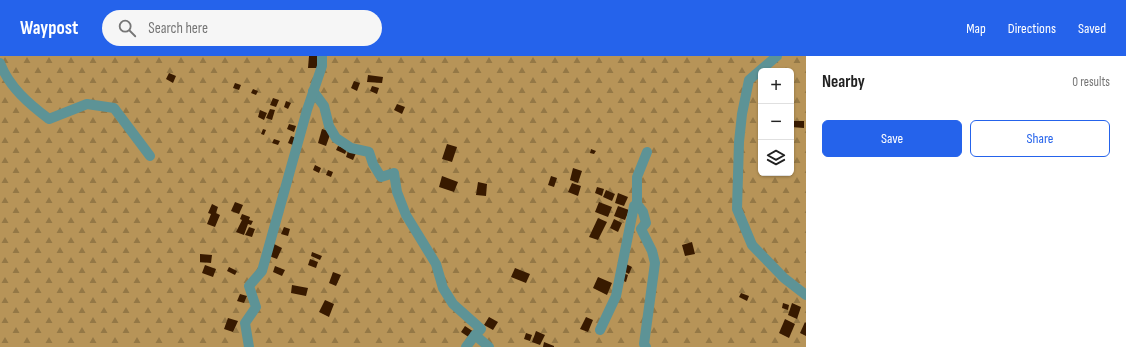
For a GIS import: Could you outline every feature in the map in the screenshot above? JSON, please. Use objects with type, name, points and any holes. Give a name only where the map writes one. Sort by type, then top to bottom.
[{"type":"street","points":[[249,347],[245,323],[256,307],[249,286],[262,270],[313,91],[322,66],[322,56]]},
{"type":"street","points":[[778,56],[749,80],[742,114],[739,142],[737,209],[752,245],[784,278],[806,295]]},
{"type":"street","points":[[0,63],[3,72],[25,100],[50,119],[86,104],[114,108],[150,156]]},
{"type":"street","points":[[313,91],[324,106],[328,126],[336,138],[351,148],[369,152],[373,164],[381,177],[394,173],[397,192],[404,209],[436,264],[443,288],[452,304],[481,329],[466,347]]},
{"type":"street","points":[[646,347],[644,344],[655,263],[652,251],[641,229],[646,223],[643,212],[637,204],[637,177],[647,152]]},
{"type":"street","points":[[600,330],[616,296],[634,206],[637,204]]},
{"type":"street","points":[[475,335],[489,347]]},
{"type":"green space","points":[[0,56],[806,56],[806,347],[0,347]]},
{"type":"building","points":[[309,56],[319,56],[318,68],[308,68]]},
{"type":"building","points":[[169,73],[176,76],[173,83],[166,79]]},
{"type":"building","points":[[368,75],[383,77],[382,83],[367,82]]},
{"type":"building","points":[[354,81],[360,83],[357,91],[351,88]]},
{"type":"building","points":[[235,83],[241,85],[239,90],[233,88]]},
{"type":"building","points":[[372,86],[379,88],[377,94],[370,91]]},
{"type":"building","points":[[253,89],[258,91],[256,95],[251,93]]},
{"type":"building","points":[[273,98],[279,100],[276,107],[270,105]]},
{"type":"building","points":[[286,101],[291,103],[288,109],[284,107]]},
{"type":"building","points":[[397,104],[405,107],[402,114],[394,110]]},
{"type":"building","points":[[270,109],[275,110],[272,120],[266,118]]},
{"type":"building","points":[[260,110],[267,113],[264,120],[258,117]]},
{"type":"building","points":[[794,121],[804,121],[804,128],[794,127]]},
{"type":"building","points":[[289,124],[296,126],[294,132],[287,129]]},
{"type":"building","points":[[263,129],[266,130],[264,135],[261,134]]},
{"type":"building","points":[[322,129],[331,132],[326,146],[318,143]]},
{"type":"building","points":[[291,136],[296,138],[293,145],[288,143]]},
{"type":"building","points":[[274,139],[280,141],[278,145],[272,143]]},
{"type":"building","points":[[447,144],[457,147],[452,162],[442,159]]},
{"type":"building","points":[[338,146],[347,149],[345,154],[336,150]]},
{"type":"building","points":[[591,149],[596,151],[594,154],[590,153]]},
{"type":"building","points":[[348,151],[356,153],[353,160],[346,157]]},
{"type":"building","points":[[315,165],[321,168],[319,173],[313,170]]},
{"type":"building","points":[[573,168],[582,171],[578,183],[570,180]]},
{"type":"building","points":[[328,170],[333,172],[331,177],[326,175]]},
{"type":"building","points":[[442,176],[458,182],[454,192],[439,187]]},
{"type":"building","points":[[551,176],[557,178],[554,187],[548,185]]},
{"type":"building","points":[[478,182],[487,184],[486,196],[476,195]]},
{"type":"building","points":[[572,183],[581,186],[578,196],[568,192]]},
{"type":"building","points":[[597,187],[604,189],[602,196],[595,193]]},
{"type":"building","points":[[606,190],[615,194],[612,201],[603,197]]},
{"type":"building","points":[[618,193],[628,197],[624,206],[615,203]]},
{"type":"building","points":[[235,202],[243,205],[239,214],[231,211]]},
{"type":"building","points":[[599,202],[612,207],[608,217],[595,212]]},
{"type":"building","points":[[212,204],[218,207],[216,213],[220,215],[215,227],[207,224],[211,214],[208,213]]},
{"type":"building","points":[[618,206],[629,210],[625,220],[614,216]]},
{"type":"building","points":[[242,214],[250,217],[249,220],[253,221],[251,225],[248,224],[244,235],[236,232],[242,220],[240,219]]},
{"type":"building","points":[[598,218],[607,222],[598,240],[589,237]]},
{"type":"building","points":[[614,219],[622,223],[618,232],[610,228]]},
{"type":"building","points":[[249,227],[255,229],[252,237],[245,235]]},
{"type":"building","points":[[284,227],[290,229],[288,236],[281,234]]},
{"type":"building","points":[[692,242],[695,254],[685,256],[682,245]]},
{"type":"building","points":[[274,244],[282,248],[277,259],[269,256]]},
{"type":"building","points":[[312,252],[322,256],[320,260],[311,256]]},
{"type":"building","points":[[200,254],[212,255],[211,263],[200,262]]},
{"type":"building","points":[[310,259],[318,262],[316,268],[308,265]]},
{"type":"building","points":[[626,264],[632,267],[629,274],[623,271]]},
{"type":"building","points":[[205,265],[216,269],[213,277],[202,273]]},
{"type":"building","points":[[275,266],[285,270],[282,276],[273,272]]},
{"type":"building","points":[[229,267],[237,271],[235,275],[227,271]]},
{"type":"building","points":[[515,268],[530,274],[526,283],[511,277]]},
{"type":"building","points":[[333,272],[341,275],[336,286],[329,283]]},
{"type":"building","points":[[623,273],[628,275],[626,282],[621,280]]},
{"type":"building","points":[[598,277],[612,283],[607,295],[593,288]]},
{"type":"building","points":[[292,285],[308,288],[306,296],[291,293]]},
{"type":"building","points":[[741,293],[749,296],[747,301],[739,297]]},
{"type":"building","points":[[240,294],[247,296],[244,303],[237,301]]},
{"type":"building","points":[[325,300],[334,304],[329,317],[319,312]]},
{"type":"building","points":[[783,303],[789,305],[788,310],[782,308]]},
{"type":"building","points":[[792,303],[801,307],[797,319],[788,315]]},
{"type":"building","points":[[489,317],[498,322],[493,330],[484,325]]},
{"type":"building","points":[[586,317],[593,320],[588,332],[580,329]]},
{"type":"building","points":[[228,318],[238,321],[233,332],[224,329]]},
{"type":"building","points":[[785,319],[795,324],[789,338],[779,333]]},
{"type":"building","points":[[805,322],[806,323],[806,336],[800,333]]},
{"type":"building","points":[[465,326],[474,332],[470,338],[461,332]]},
{"type":"building","points":[[536,331],[545,335],[540,345],[532,342]]},
{"type":"building","points":[[526,333],[532,335],[530,341],[524,339]]},
{"type":"building","points":[[544,342],[554,346],[554,347],[543,347]]}]
